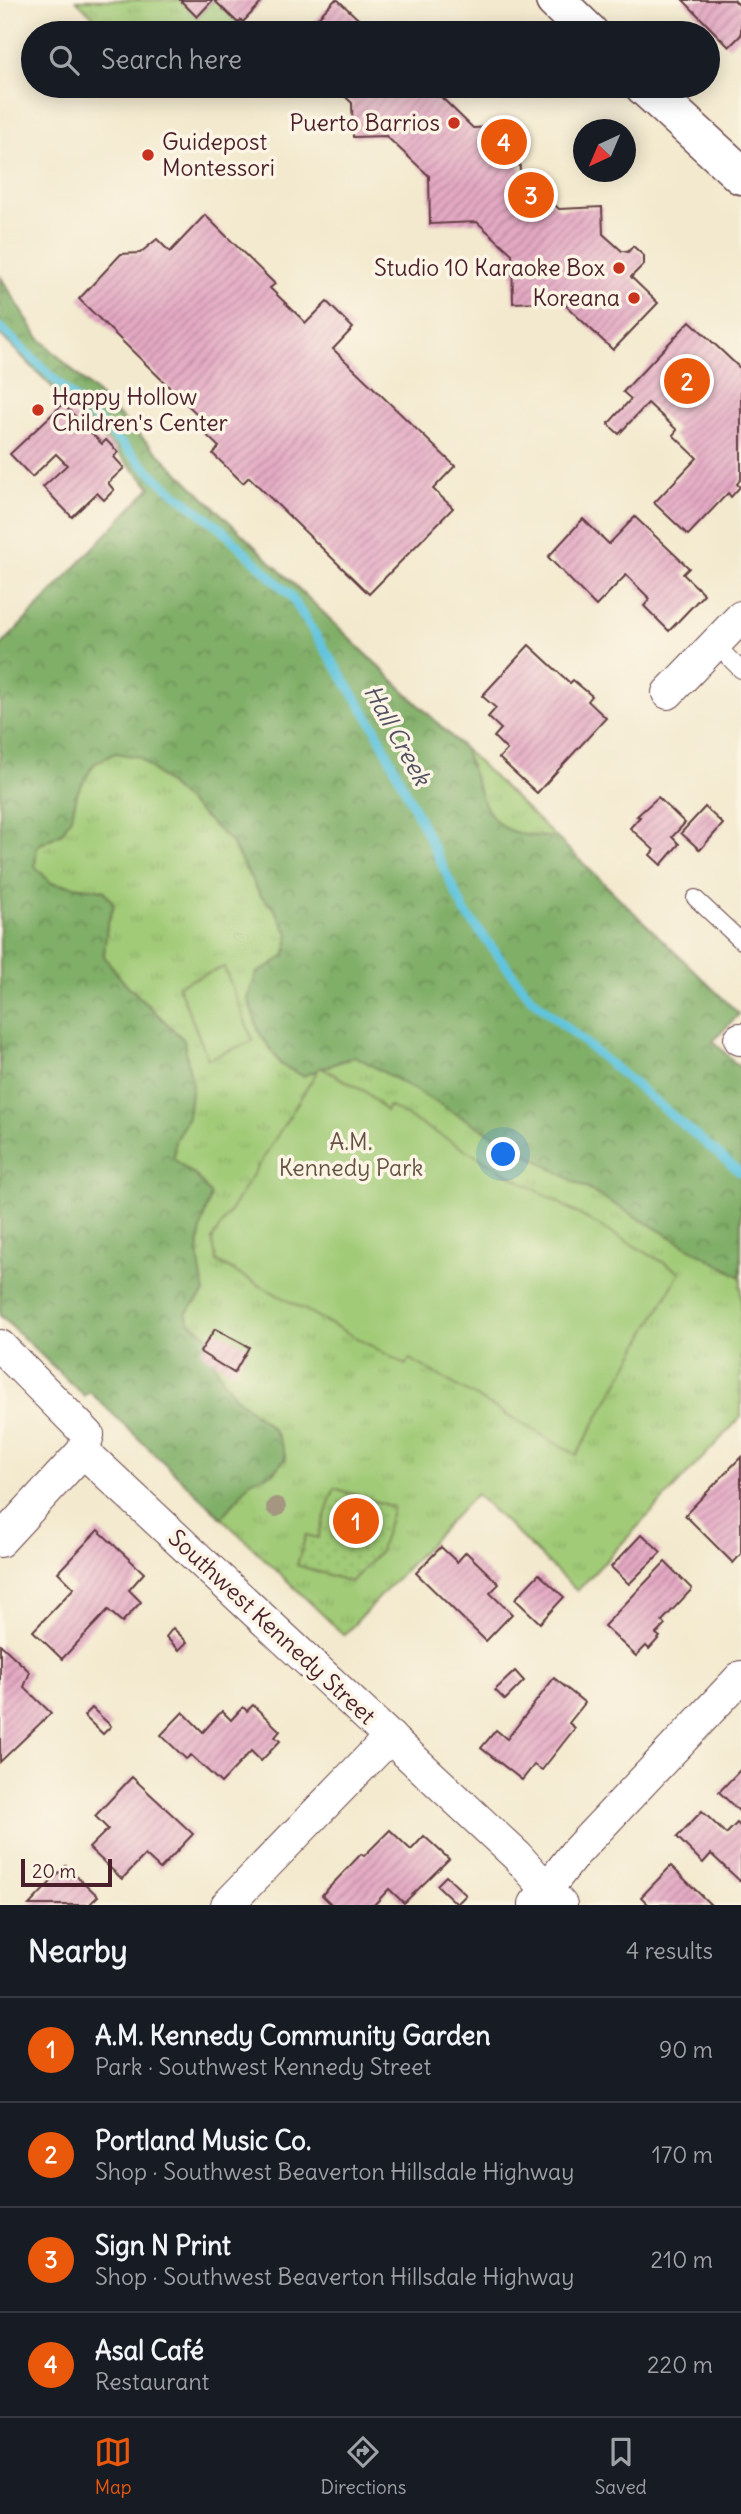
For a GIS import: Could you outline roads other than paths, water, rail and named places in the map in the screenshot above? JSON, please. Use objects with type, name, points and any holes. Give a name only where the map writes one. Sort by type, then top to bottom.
[{"type":"main road","points":[[657,98],[741,175]]},
{"type":"street","points":[[668,693],[741,617]]},
{"type":"street","points":[[0,1346],[88,1435],[83,1451],[0,1541]]},
{"type":"street","name":"Southwest Kennedy Street","points":[[83,1451],[517,1856],[547,1900]]},
{"type":"street","points":[[547,1900],[575,1853],[741,1676]]},
{"type":"street","points":[[227,1905],[390,1737]]},
{"type":"lane","points":[[715,644],[741,670]]},
{"type":"lane","points":[[695,898],[741,941]]},
{"type":"lane","points":[[741,1030],[741,1039]]},
{"type":"waterway","name":"Hall Creek","points":[[0,327],[161,482],[219,527],[290,595],[375,728],[465,912],[530,997],[741,1173]]},
{"type":"place","name":"Puerto Barrios","points":[[454,123]]},
{"type":"place","name":"Asal Café","points":[[504,142]]},
{"type":"place","name":"Guidepost Montessori","points":[[148,155]]},
{"type":"place","name":"Sign N Print","points":[[531,195]]},
{"type":"place","name":"Studio 10 Karaoke Box","points":[[619,268]]},
{"type":"place","name":"Koreana","points":[[634,298]]},
{"type":"place","name":"Portland Music Co.","points":[[687,381]]},
{"type":"place","name":"Happy Hollow Children's Center","points":[[38,410]]},
{"type":"place","name":"A.M. Kennedy Community Garden","points":[[356,1521]]},
{"type":"park label","name":"A.M. Kennedy Park","points":[[351,1155]]}]
